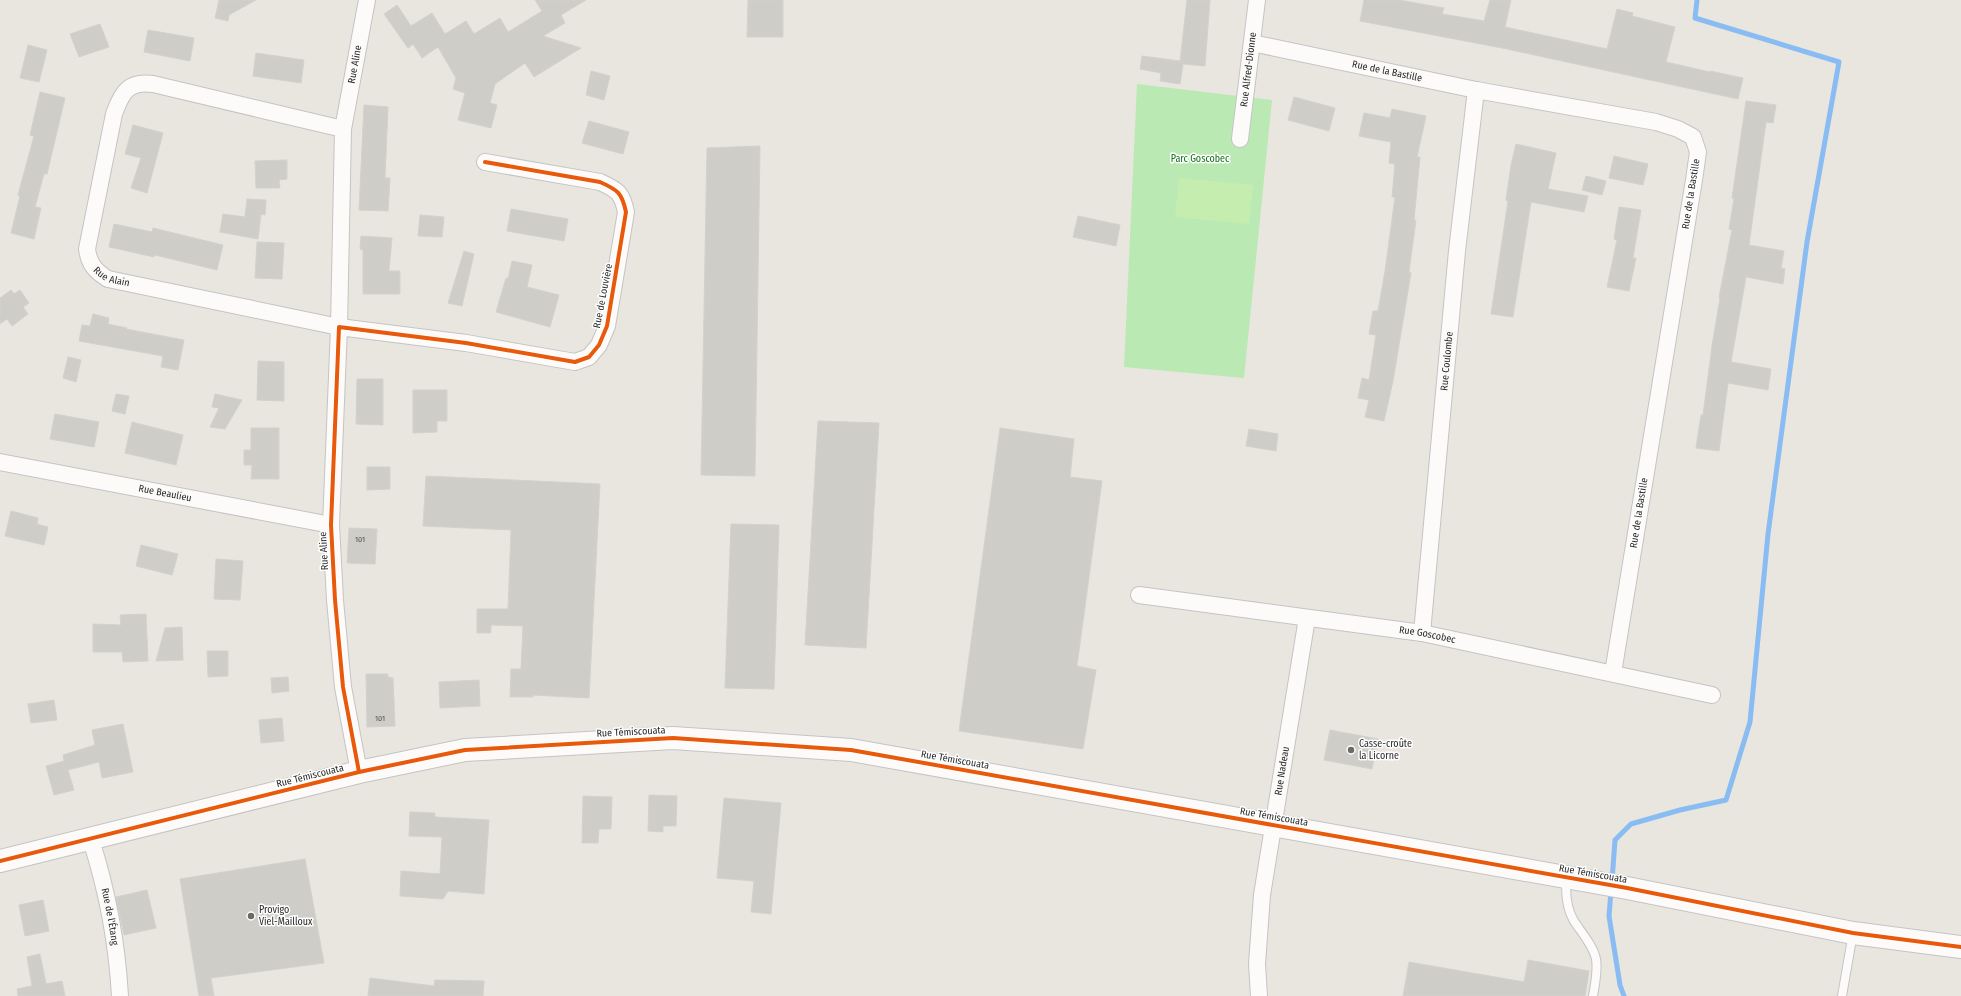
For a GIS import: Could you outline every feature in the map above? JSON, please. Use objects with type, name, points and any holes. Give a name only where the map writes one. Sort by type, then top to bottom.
[{"type":"main road","name":"Rue Témiscouata","points":[[0,861],[91,840],[359,772],[465,750],[673,738],[850,750],[1600,883],[1853,933],[1961,947]]},
{"type":"main road","name":"Rue Témiscouata","points":[[1908,940],[1961,954]]},
{"type":"street","name":"Rue Aline","points":[[343,129],[367,0]]},
{"type":"street","name":"Rue Alfred-Dionne","points":[[1240,139],[1257,0]]},
{"type":"street","name":"Rue de la Bastille","points":[[1252,43],[1476,90],[1656,122],[1678,129],[1693,136],[1698,152],[1613,673]]},
{"type":"street","name":"Rue Alain","points":[[339,327],[108,279],[96,272],[89,261],[87,249],[114,114],[120,98],[128,87],[142,82],[153,84],[343,129]]},
{"type":"street","name":"Rue Coulombe","points":[[1422,633],[1457,251],[1476,90]]},
{"type":"street","points":[[339,327],[343,129]]},
{"type":"street","name":"Rue de Louvière","points":[[339,327],[473,344],[575,362],[589,357],[599,345],[607,326],[626,212],[623,199],[616,189],[600,182],[485,162]]},
{"type":"street","name":"Rue Aline","points":[[339,327],[331,525],[335,600],[343,687],[359,772]]},
{"type":"street","name":"Rue Beaulieu","points":[[0,462],[331,525]]},
{"type":"street","name":"Rue Goscobec","points":[[1138,595],[1422,633],[1712,695]]},
{"type":"street","name":"Rue Nadeau","points":[[1259,996],[1257,964],[1262,903],[1272,825],[1307,618]]},
{"type":"street","name":"Rue de l'Étang","points":[[91,840],[100,867],[108,907],[118,967],[120,996]]},
{"type":"lane","points":[[1566,877],[1566,902],[1574,920],[1583,933],[1596,958],[1596,980],[1593,996]]},
{"type":"lane","points":[[1842,996],[1853,933]]},
{"type":"green space","name":"Parc Goscobec","points":[[1137,84],[1272,100],[1244,378],[1124,367]]},
{"type":"green space","points":[[1179,178],[1253,185],[1249,224],[1175,217]]},
{"type":"building","points":[[219,0],[256,0],[229,15],[228,21],[215,18]]},
{"type":"building","points":[[535,0],[586,0],[561,15],[565,23],[543,36],[581,48],[534,77],[525,63],[495,84],[490,103],[497,105],[491,128],[458,120],[465,93],[453,89],[456,78],[438,47],[422,58],[413,44],[408,48],[384,14],[397,5],[411,26],[432,13],[445,34],[466,21],[474,34],[500,18],[508,32],[542,11]]},
{"type":"building","points":[[748,0],[783,0],[783,37],[747,37]]},
{"type":"building","points":[[1187,0],[1210,0],[1205,66],[1183,64],[1180,84],[1160,81],[1161,73],[1140,69],[1142,56],[1180,61]]},
{"type":"building","points":[[1364,0],[1399,0],[1444,8],[1442,14],[1484,21],[1490,0],[1511,0],[1505,27],[1607,49],[1617,9],[1633,13],[1632,16],[1675,27],[1666,62],[1743,78],[1738,99],[1502,48],[1360,21]]},
{"type":"building","points":[[100,24],[109,47],[79,57],[70,34]]},
{"type":"building","points":[[148,30],[194,38],[190,61],[144,52]]},
{"type":"building","points":[[28,45],[47,50],[39,82],[20,78]]},
{"type":"building","points":[[256,53],[304,60],[301,83],[253,76]]},
{"type":"building","points":[[591,71],[610,76],[604,100],[586,95]]},
{"type":"building","points":[[40,92],[65,98],[47,174],[44,174],[35,207],[41,208],[34,239],[11,233],[20,196],[18,195],[34,136],[30,135]]},
{"type":"building","points":[[1294,97],[1335,108],[1329,131],[1288,120]]},
{"type":"building","points":[[1746,101],[1776,105],[1773,123],[1766,122],[1749,245],[1784,251],[1781,268],[1785,269],[1783,284],[1746,277],[1731,362],[1771,369],[1768,390],[1728,383],[1719,451],[1696,448],[1701,415],[1703,415],[1719,297],[1732,230],[1729,229],[1734,199],[1732,198]]},
{"type":"building","points":[[364,105],[388,107],[385,178],[390,178],[388,211],[359,210]]},
{"type":"building","points":[[1392,109],[1426,116],[1417,157],[1420,157],[1414,220],[1416,220],[1409,272],[1411,273],[1393,381],[1384,421],[1365,417],[1369,400],[1358,398],[1362,378],[1369,380],[1376,335],[1369,334],[1373,311],[1378,311],[1385,271],[1395,197],[1392,197],[1395,164],[1389,163],[1391,142],[1359,136],[1364,113],[1390,118]]},
{"type":"building","points":[[589,121],[629,132],[623,154],[582,143]]},
{"type":"building","points":[[133,125],[163,133],[147,193],[131,188],[141,158],[125,154]]},
{"type":"building","points":[[1516,144],[1556,153],[1548,189],[1588,196],[1584,212],[1531,202],[1513,317],[1491,314],[1508,201],[1506,200],[1511,165]]},
{"type":"building","points":[[760,146],[755,476],[701,475],[707,148]]},
{"type":"building","points":[[1614,156],[1648,164],[1643,185],[1609,178]]},
{"type":"building","points":[[287,160],[287,179],[279,180],[280,188],[256,188],[255,161]]},
{"type":"building","points":[[1586,176],[1606,181],[1602,195],[1582,190]]},
{"type":"building","points":[[247,199],[266,200],[265,215],[261,214],[258,239],[220,232],[223,214],[245,217]]},
{"type":"building","points":[[1619,207],[1641,210],[1633,258],[1636,258],[1629,291],[1607,287],[1617,240],[1614,239]]},
{"type":"building","points":[[511,209],[568,219],[564,241],[507,231]]},
{"type":"building","points":[[420,215],[444,217],[442,237],[418,236]]},
{"type":"building","points":[[1078,216],[1120,225],[1116,246],[1073,237]]},
{"type":"building","points":[[114,224],[152,232],[153,228],[223,245],[217,270],[155,255],[154,257],[109,247]]},
{"type":"building","points":[[361,236],[392,238],[389,271],[400,271],[400,294],[363,294],[363,250],[360,249]]},
{"type":"building","points":[[257,242],[284,243],[282,279],[255,278]]},
{"type":"building","points":[[464,251],[474,254],[462,306],[448,303]]},
{"type":"building","points":[[512,261],[532,265],[527,287],[559,295],[550,327],[496,312],[506,278],[508,279]]},
{"type":"building","points":[[11,290],[14,294],[20,290],[29,303],[23,307],[28,314],[12,326],[7,319],[0,324],[0,298]]},
{"type":"building","points":[[93,314],[109,318],[108,324],[184,340],[178,370],[161,367],[163,356],[79,341],[82,325],[90,326]]},
{"type":"building","points":[[68,357],[81,360],[76,382],[63,378]]},
{"type":"building","points":[[258,361],[284,362],[284,401],[257,400]]},
{"type":"building","points":[[357,379],[383,379],[383,425],[356,424]]},
{"type":"building","points":[[413,390],[447,390],[447,421],[437,421],[437,432],[413,433]]},
{"type":"building","points":[[116,394],[129,396],[125,414],[112,411]]},
{"type":"building","points":[[215,394],[242,400],[225,429],[210,427],[219,408],[212,407]]},
{"type":"building","points":[[55,414],[99,422],[94,447],[50,439]]},
{"type":"building","points":[[818,421],[879,423],[866,648],[805,645]]},
{"type":"building","points":[[132,422],[183,435],[176,465],[125,453]]},
{"type":"building","points":[[251,428],[279,428],[279,479],[251,479],[252,465],[244,465],[244,450],[251,450]]},
{"type":"building","points":[[1000,428],[1074,439],[1070,477],[1102,481],[1077,666],[1096,670],[1083,749],[959,731]]},
{"type":"building","points":[[1249,429],[1278,434],[1276,451],[1246,446]]},
{"type":"building","points":[[367,467],[390,467],[390,489],[367,490]]},
{"type":"building","points":[[426,476],[600,484],[589,698],[533,695],[533,697],[510,697],[511,669],[521,669],[523,626],[491,625],[491,633],[477,633],[477,609],[508,609],[511,530],[423,526]]},
{"type":"building","points":[[11,511],[38,518],[37,524],[48,527],[44,545],[5,536]]},
{"type":"building","points":[[731,524],[779,525],[774,689],[725,688]]},
{"type":"building","points":[[349,528],[377,529],[375,564],[347,563]]},
{"type":"building","points":[[141,545],[178,554],[172,575],[136,566]]},
{"type":"building","points":[[216,559],[243,561],[240,600],[214,599]]},
{"type":"building","points":[[146,614],[148,661],[123,662],[122,652],[93,652],[93,624],[121,625],[120,615]]},
{"type":"building","points":[[182,627],[183,660],[156,661],[165,628]]},
{"type":"building","points":[[207,651],[228,651],[228,676],[208,677]]},
{"type":"building","points":[[366,674],[388,674],[388,677],[393,678],[395,726],[367,727]]},
{"type":"building","points":[[288,677],[289,691],[272,693],[271,678]]},
{"type":"building","points":[[479,680],[480,706],[440,708],[439,682]]},
{"type":"building","points":[[54,700],[57,720],[31,723],[28,704]]},
{"type":"building","points":[[282,718],[284,741],[261,743],[259,720]]},
{"type":"building","points":[[123,724],[133,772],[102,778],[99,762],[68,770],[74,790],[54,795],[46,766],[64,761],[63,755],[95,745],[92,730]]},
{"type":"building","name":"Casse-croûte la Licorne","points":[[1330,730],[1378,739],[1372,769],[1324,760]]},
{"type":"building","points":[[649,795],[677,796],[676,826],[663,826],[663,832],[648,831]]},
{"type":"building","points":[[583,796],[612,797],[611,829],[599,829],[598,843],[582,843]]},
{"type":"building","points":[[724,798],[781,803],[771,914],[751,912],[754,881],[717,878]]},
{"type":"building","points":[[410,812],[435,813],[435,817],[489,820],[484,894],[448,891],[443,899],[400,896],[401,871],[440,874],[442,837],[409,836]]},
{"type":"building","name":"Provigo Viel-Mailloux","points":[[305,859],[324,963],[211,978],[214,996],[199,996],[180,879]]},
{"type":"building","points":[[147,890],[156,928],[124,935],[116,897]]},
{"type":"building","points":[[43,900],[49,931],[25,936],[19,905]]},
{"type":"building","points":[[40,954],[46,984],[62,981],[65,996],[18,996],[17,989],[32,986],[27,957]]},
{"type":"building","points":[[1528,960],[1589,971],[1585,996],[1403,996],[1409,962],[1524,982]]},
{"type":"building","points":[[370,978],[434,986],[435,980],[484,981],[483,996],[368,996]]},
{"type":"waterway","points":[[1612,881],[1615,840],[1631,824],[1680,810],[1726,800],[1750,722],[1768,534],[1807,242],[1839,62],[1695,18],[1697,0]]},
{"type":"waterway","points":[[1611,891],[1609,916],[1620,985],[1624,996]]},
{"type":"cycle path","points":[[359,772],[343,687],[335,600],[331,525],[339,327],[466,343],[575,362],[589,357],[599,345],[607,326],[626,212],[621,196],[611,187],[600,182],[485,162]]},
{"type":"cycle path","points":[[0,861],[359,772],[465,750],[673,738],[851,750],[1627,888],[1853,933],[1961,947]]},
{"type":"place","name":"Casse-croûte la Licorne","points":[[1351,750]]},
{"type":"place","name":"Provigo Viel-Mailloux","points":[[251,916]]}]
